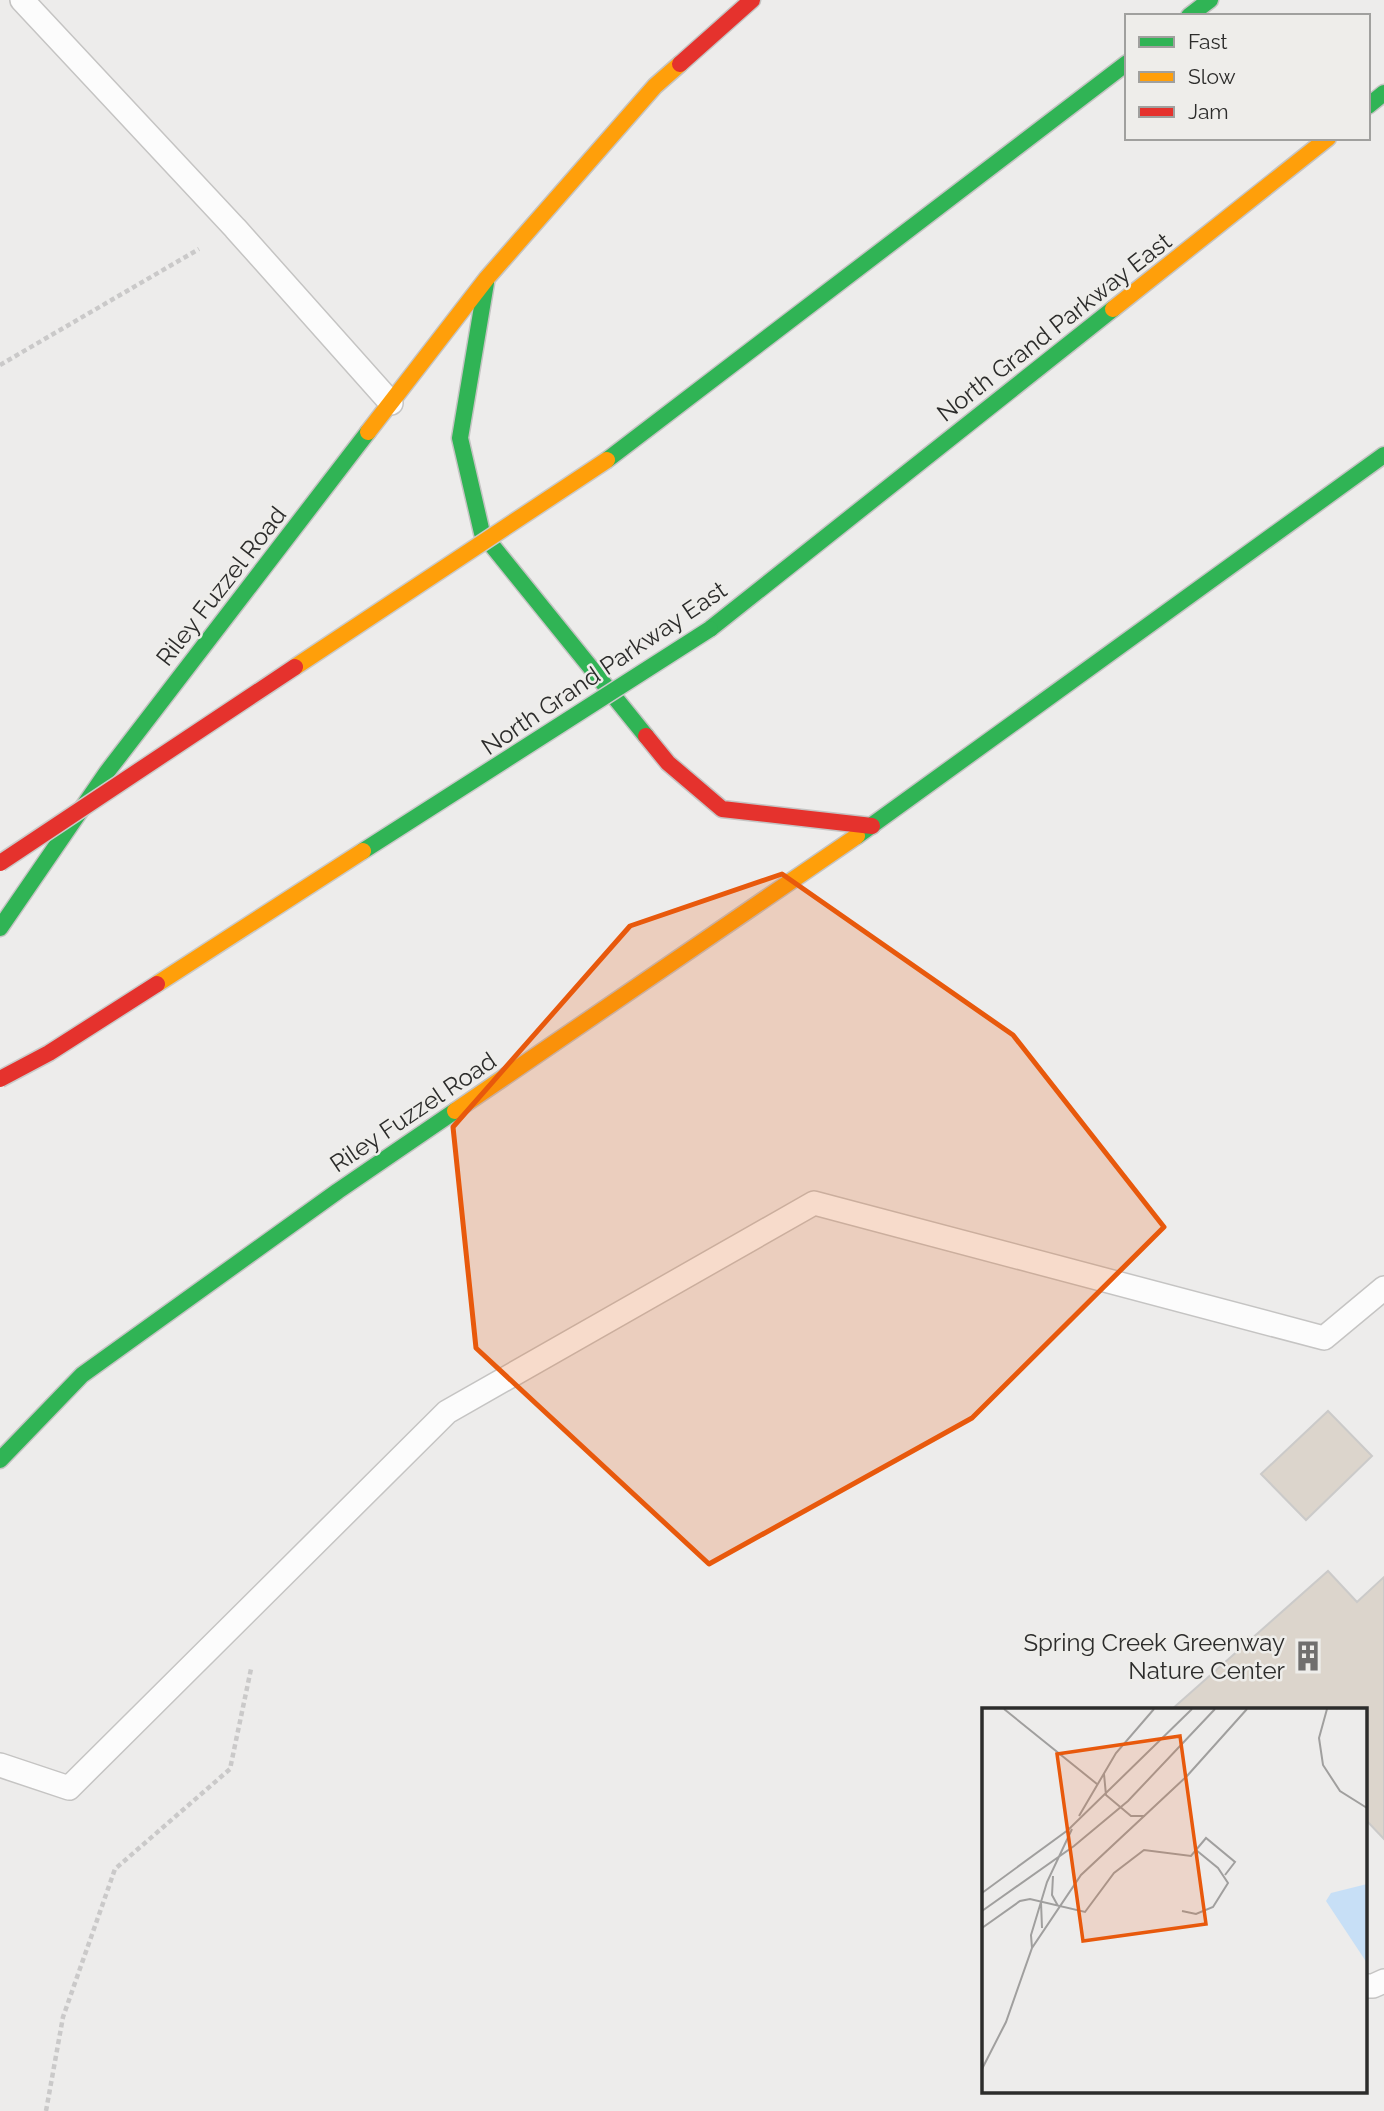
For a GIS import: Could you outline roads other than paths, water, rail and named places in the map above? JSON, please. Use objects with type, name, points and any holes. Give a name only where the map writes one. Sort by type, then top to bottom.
[{"type":"main road","points":[[752,0],[655,86],[487,278],[460,438],[482,533],[668,764],[722,809],[872,826],[1384,455]]},
{"type":"main road","points":[[1192,14],[1210,0]]},
{"type":"main road","points":[[0,863],[607,460],[1125,66]]},
{"type":"main road","points":[[1370,104],[1384,93]]},
{"type":"main road","name":"North Grand Parkway East","points":[[0,1079],[49,1053],[710,629],[1325,140]]},
{"type":"main road","name":"Riley Fuzzel Road","points":[[0,928],[107,772],[487,278]]},
{"type":"main road","name":"Riley Fuzzel Road","points":[[0,1460],[82,1375],[338,1191],[872,826]]},
{"type":"lane","points":[[22,0],[235,228],[391,402]]},
{"type":"lane","points":[[0,1765],[69,1788],[447,1412],[814,1203],[1324,1338],[1384,1288]]},
{"type":"lane","points":[[1366,1986],[1384,1981]]},
{"type":"place","name":"Spring Creek Greenway Nature Center","points":[[1308,1656]]}]
